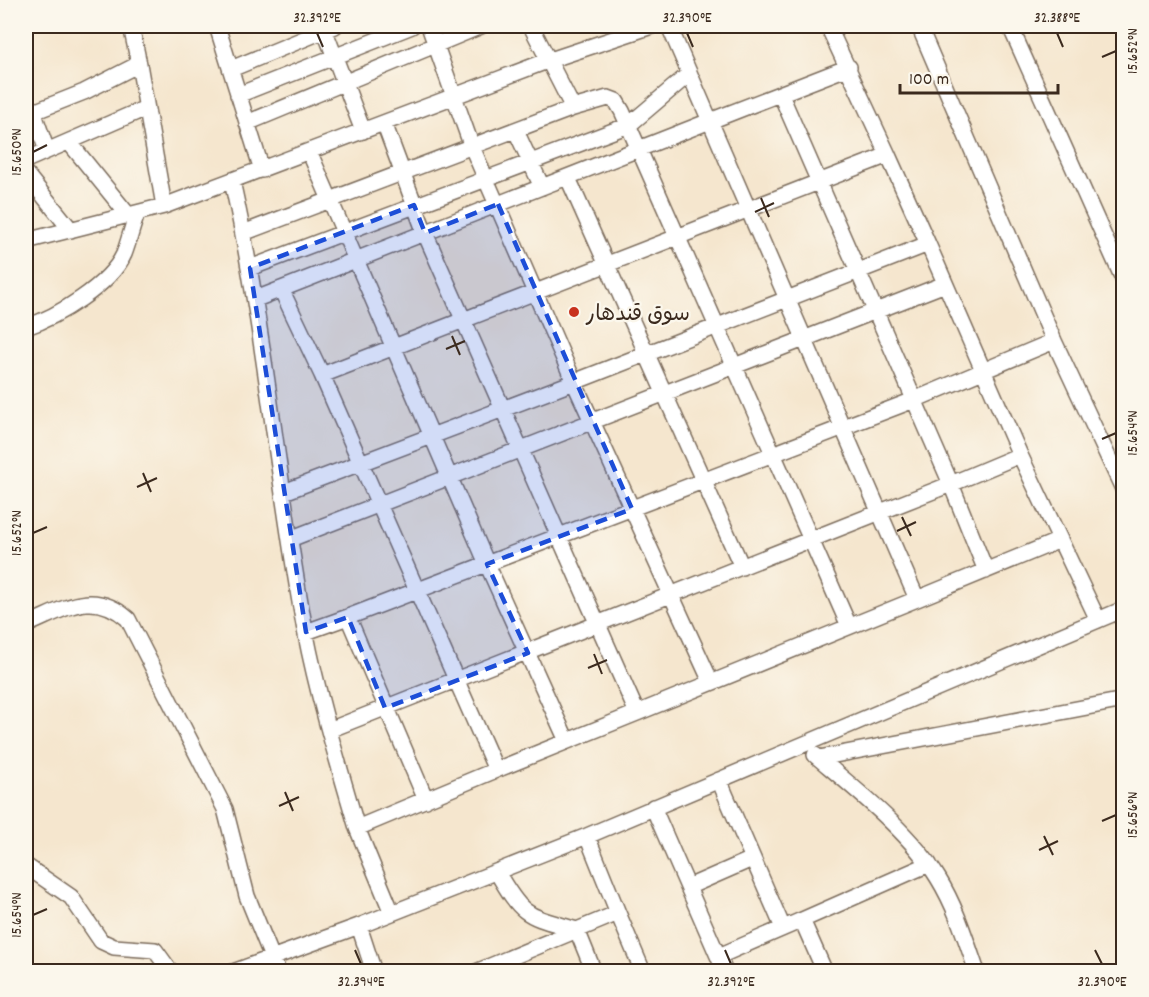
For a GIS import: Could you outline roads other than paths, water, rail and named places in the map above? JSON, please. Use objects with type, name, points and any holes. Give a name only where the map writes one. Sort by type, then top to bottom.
[{"type":"street","points":[[131,26],[164,206]]},
{"type":"street","points":[[217,26],[262,170]]},
{"type":"street","points":[[238,95],[412,26]]},
{"type":"street","points":[[429,26],[472,147],[534,293],[711,682]]},
{"type":"street","points":[[246,123],[481,26]]},
{"type":"street","points":[[531,26],[573,108]]},
{"type":"street","points":[[26,242],[164,206],[547,61],[652,26]]},
{"type":"street","points":[[669,26],[917,599]]},
{"type":"street","points":[[828,26],[888,154],[1020,455],[1098,620]]},
{"type":"street","points":[[919,26],[1054,341],[1124,491]]},
{"type":"street","points":[[1010,26],[1124,281]]},
{"type":"street","points":[[231,69],[328,27],[336,57],[363,131]]},
{"type":"street","points":[[47,151],[29,113],[84,92],[139,64]]},
{"type":"street","points":[[256,299],[849,67]]},
{"type":"street","points":[[250,268],[342,231],[629,125],[689,74]]},
{"type":"street","points":[[781,95],[951,484],[986,571]]},
{"type":"street","points":[[243,233],[573,108],[608,98],[616,101],[629,125],[849,626]]},
{"type":"street","points":[[26,160],[146,108]]},
{"type":"street","points":[[384,123],[425,233],[637,712]]},
{"type":"street","points":[[516,131],[542,188]]},
{"type":"street","points":[[69,142],[133,215]]},
{"type":"street","points":[[309,151],[487,564],[567,741]]},
{"type":"street","points":[[322,375],[608,266],[888,154]]},
{"type":"street","points":[[26,174],[71,230]]},
{"type":"street","points":[[568,178],[742,567]]},
{"type":"street","points":[[232,181],[256,299],[290,539],[306,632],[329,730],[357,828],[392,913]]},
{"type":"street","points":[[26,327],[43,321],[69,306],[114,269],[123,255],[133,215]]},
{"type":"street","points":[[284,492],[717,328],[928,244]]},
{"type":"street","points":[[290,539],[380,506],[663,392],[945,284]]},
{"type":"street","points":[[280,289],[362,463],[496,770]]},
{"type":"street","points":[[306,632],[914,400],[1054,341]]},
{"type":"street","points":[[329,730],[528,653],[1020,455]]},
{"type":"street","points":[[357,828],[1060,540]]},
{"type":"street","points":[[26,626],[92,601],[106,604],[128,619],[225,809],[247,896],[278,972]]},
{"type":"street","points":[[233,972],[359,926],[586,836],[1124,609]]},
{"type":"street","points":[[348,617],[426,800]]},
{"type":"street","points":[[819,758],[1124,700]]},
{"type":"street","points":[[803,745],[907,840],[929,864],[948,895],[977,972]]},
{"type":"street","points":[[719,780],[783,928]]},
{"type":"street","points":[[653,807],[725,972]]},
{"type":"street","points":[[586,836],[643,972]]},
{"type":"street","points":[[688,887],[752,859]]},
{"type":"street","points":[[719,957],[929,864]]},
{"type":"street","points":[[26,866],[71,897],[100,941],[114,947],[155,950],[171,972]]},
{"type":"street","points":[[496,872],[513,901],[527,914],[577,930]]},
{"type":"street","points":[[476,972],[618,914]]},
{"type":"street","points":[[802,920],[825,972]]},
{"type":"street","points":[[359,926],[374,972]]},
{"type":"street","points":[[577,930],[594,972]]},
{"type":"place","name":"سوق قندهار","points":[[574,312]]}]
